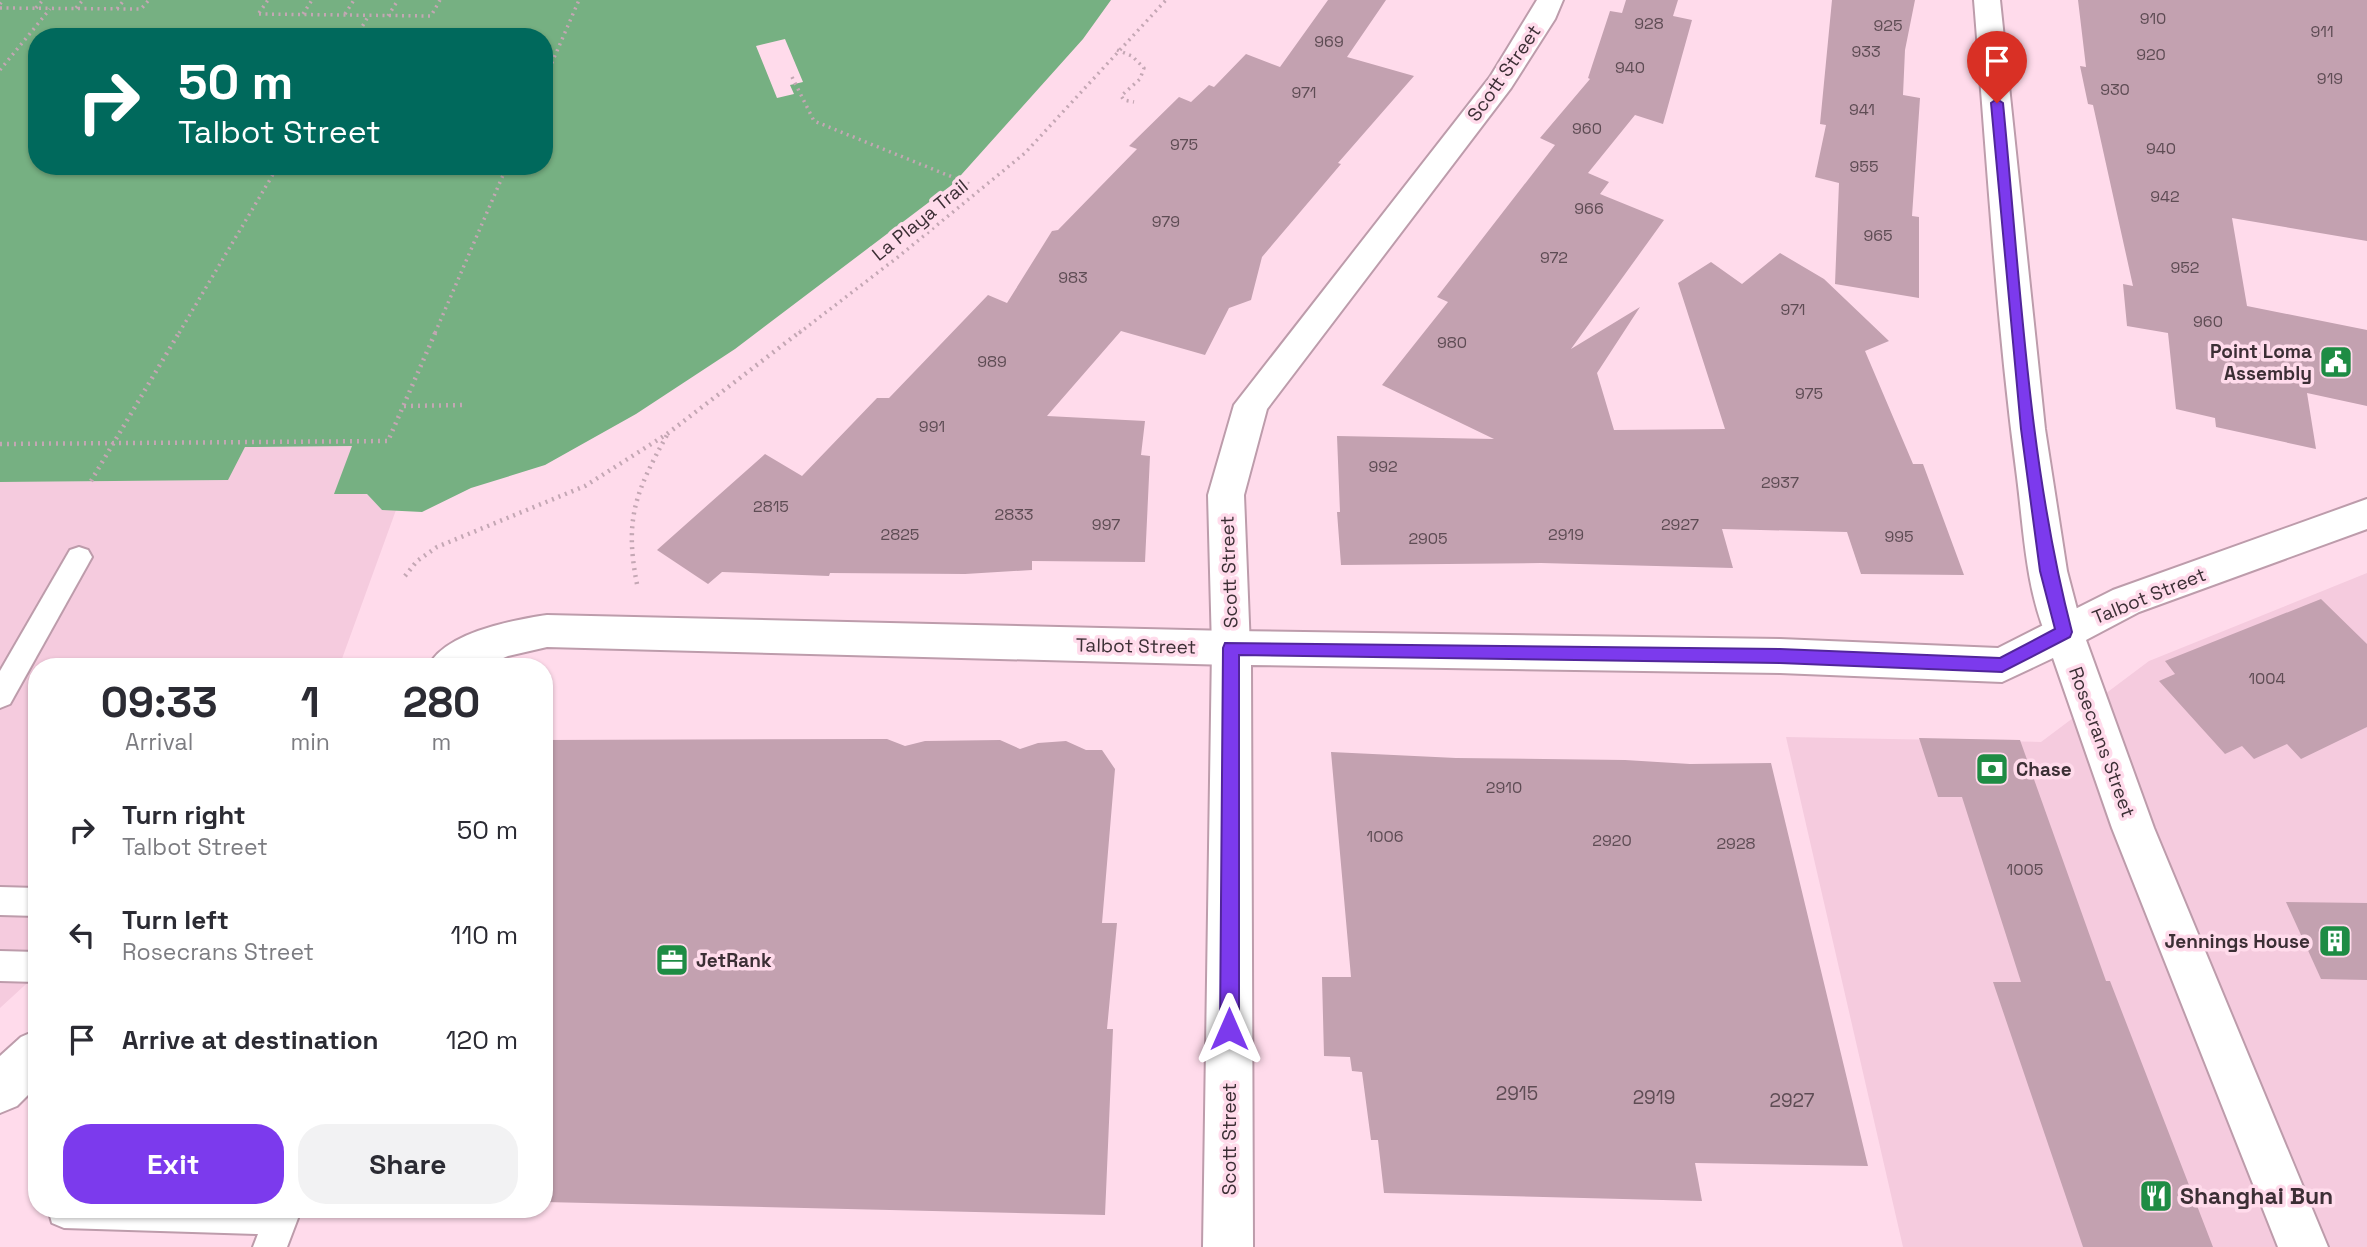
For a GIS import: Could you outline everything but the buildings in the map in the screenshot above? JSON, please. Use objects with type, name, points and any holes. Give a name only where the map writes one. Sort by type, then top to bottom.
[{"type":"street","name":"Scott Street","points":[[1228,1247],[1231,648],[1226,495],[1251,405],[1501,82],[1550,0]]},
{"type":"street","name":"Rosecrans Street","points":[[1987,0],[2028,429],[2048,571],[2082,692],[2133,828],[2303,1247]]},
{"type":"street","name":"Talbot Street","points":[[463,658],[483,646],[547,631],[1231,648],[1780,656],[2002,665],[2126,601],[2367,514]]},
{"type":"street","points":[[0,1088],[28,1062]]},
{"type":"lane","points":[[0,696],[79,557]]},
{"type":"lane","points":[[0,901],[28,902]]},
{"type":"lane","points":[[0,966],[28,967]]},
{"type":"lane","points":[[270,1247],[281,1218]]},
{"type":"path","points":[[35,9],[43,0]]},
{"type":"path","points":[[75,9],[83,0]]},
{"type":"path","points":[[117,9],[124,0]]},
{"type":"path","points":[[1,4],[35,9],[141,9],[149,0]]},
{"type":"path","points":[[268,0],[258,14],[430,16],[440,0]]},
{"type":"path","points":[[302,15],[312,0]]},
{"type":"path","points":[[345,15],[354,0]]},
{"type":"path","points":[[388,16],[398,0]]},
{"type":"path","points":[[553,60],[579,0]]},
{"type":"path","name":"La Playa Trail","points":[[405,576],[417,561],[437,547],[585,486],[667,434],[887,265],[1025,153],[1117,50],[1166,0]]},
{"type":"path","points":[[34,28],[50,9]]},
{"type":"path","points":[[361,28],[369,15]]},
{"type":"path","points":[[0,70],[28,36]]},
{"type":"path","points":[[1117,50],[1132,56],[1144,68],[1140,79],[1121,96],[1124,100],[1134,102]]},
{"type":"path","points":[[792,77],[814,121],[972,185]]},
{"type":"path","points":[[91,481],[273,175]]},
{"type":"path","points":[[0,444],[388,441],[504,175]]},
{"type":"path","points":[[404,406],[465,405]]},
{"type":"path","name":"La Playa Trail","points":[[637,583],[629,552],[635,503],[644,476],[667,434]]},
{"type":"shaded area","points":[[0,0],[1111,0],[1083,39],[953,184],[735,349],[636,414],[545,465],[471,488],[422,512],[382,510],[367,494],[334,494],[352,446],[245,447],[228,480],[0,482]]},
{"type":"shaded area","points":[[353,446],[367,494],[382,510],[396,510],[342,658],[28,658],[28,982],[0,1008],[0,482],[227,480],[245,447]]},
{"type":"shaded area","points":[[2367,573],[2367,1247],[1903,1247],[1786,737],[2041,742],[2149,661]]},
{"type":"pier","points":[[785,39],[803,82],[790,85],[794,94],[777,98],[756,46]]},
{"type":"place","name":"Point Loma Assembly","points":[[2336,362]]},
{"type":"place","name":"Chase","points":[[1992,769]]},
{"type":"place","name":"Jennings House","points":[[2335,941]]},
{"type":"place","name":"JetRank","points":[[672,960]]},
{"type":"place","name":"Shanghai Bun","points":[[2156,1196]]},
{"type":"route","points":[[1229,1029],[1231,648],[1780,656],[2002,665],[2064,632],[2048,571],[2028,429],[1997,103]]}]
